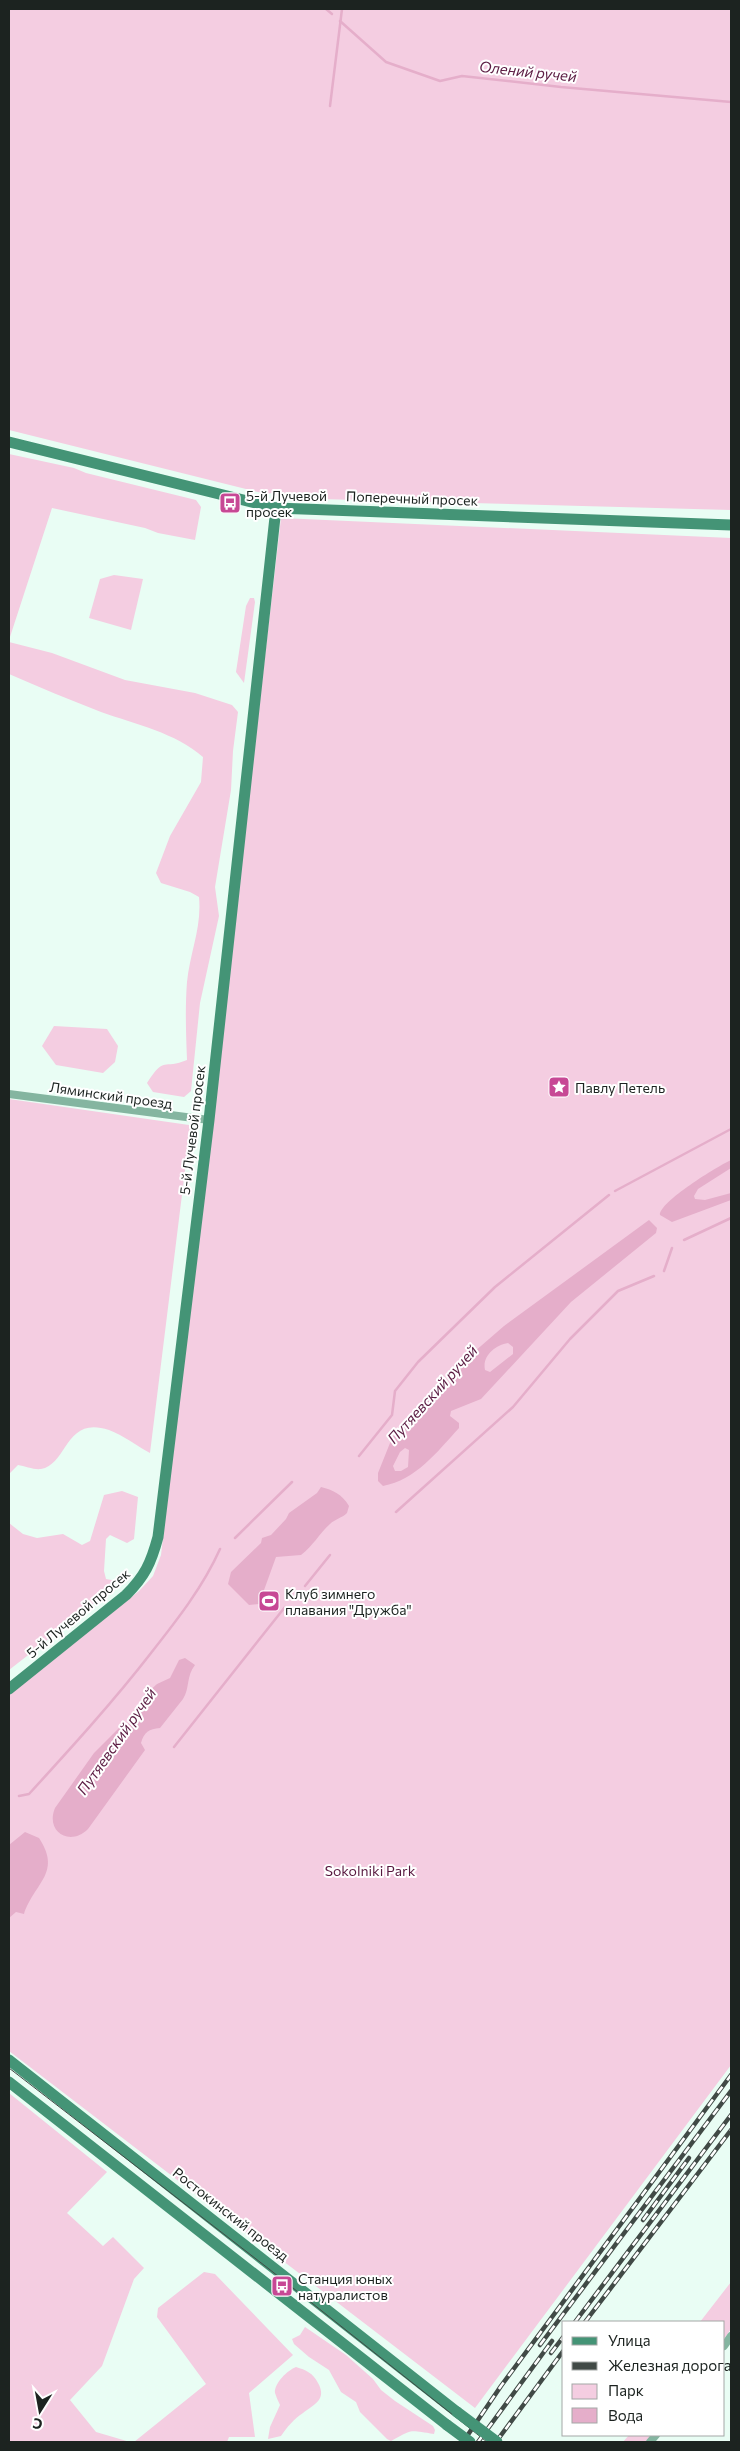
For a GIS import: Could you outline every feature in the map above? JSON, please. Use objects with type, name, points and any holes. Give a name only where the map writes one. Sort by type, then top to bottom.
[{"type":"street","name":"Поперечный просек","points":[[9,442],[276,508],[731,525]]},
{"type":"street","name":"5-й Лучевой просек","points":[[9,1689],[126,1595],[143,1579],[158,1537],[209,1120],[276,508]]},
{"type":"street","name":"Ляминский проезд","points":[[9,1094],[209,1120]]},
{"type":"street","name":"Ростокинский проезд","points":[[9,2060],[497,2442]]},
{"type":"street","points":[[9,2082],[470,2442]]},
{"type":"street","points":[[196,2228],[207,2214]]},
{"type":"street","points":[[303,2311],[313,2297]]},
{"type":"green space","points":[[9,9],[731,9],[731,510],[281,498],[272,493],[266,494],[9,430]]},
{"type":"green space","points":[[9,454],[74,468],[86,473],[196,500],[201,507],[195,540],[52,508],[9,640]]},
{"type":"green space","name":"Sokolniki Park","points":[[281,518],[731,538],[731,2065],[475,2408],[9,2051],[9,1695],[139,1591],[153,1576],[161,1555]]},
{"type":"green space","points":[[114,575],[143,579],[131,630],[89,618],[100,579]]},
{"type":"green space","points":[[250,598],[254,598],[255,602],[244,683],[236,672],[246,606]]},
{"type":"green space","points":[[9,642],[52,653],[125,680],[195,693],[232,705],[238,712],[231,790],[215,887],[219,916],[200,1003],[191,1091],[184,1097],[153,1092],[147,1083],[161,1066],[187,1060],[187,982],[199,919],[199,897],[190,892],[161,883],[156,873],[170,836],[201,782],[203,757],[168,735],[101,712],[9,674]]},
{"type":"green space","points":[[54,1026],[107,1029],[118,1046],[115,1062],[103,1073],[56,1065],[42,1046]]},
{"type":"green space","points":[[9,1099],[189,1125],[190,1130],[150,1453],[114,1432],[95,1427],[84,1429],[75,1434],[57,1459],[50,1465],[38,1469],[18,1465],[9,1474]]},
{"type":"green space","points":[[122,1491],[138,1497],[134,1539],[127,1543],[110,1535],[106,1539],[104,1571],[106,1579],[117,1581],[108,1588],[109,1592],[9,1670],[9,1523],[23,1534],[37,1538],[63,1534],[82,1545],[90,1541],[104,1495]]},
{"type":"green space","points":[[9,2093],[107,2172],[67,2213],[103,2246],[113,2237],[144,2268],[134,2279],[102,2366],[70,2400],[96,2432],[130,2442],[9,2442]]},
{"type":"green space","points":[[204,2272],[215,2274],[293,2355],[249,2393],[255,2437],[229,2437],[227,2442],[134,2442],[206,2384],[157,2317],[158,2308]]},
{"type":"green space","points":[[731,2282],[731,2329],[725,2338],[725,2321],[701,2321]]},
{"type":"green space","points":[[305,2327],[346,2355],[373,2379],[381,2390],[395,2401],[433,2426],[434,2434],[411,2432],[391,2441],[387,2439],[360,2412],[356,2402],[341,2392],[329,2370],[294,2344],[292,2339],[300,2335]]},
{"type":"green space","points":[[296,2367],[314,2377],[320,2389],[320,2397],[315,2404],[288,2426],[281,2436],[268,2439],[270,2427],[280,2405],[275,2389],[279,2381]]},
{"type":"green space","points":[[628,2436],[650,2436],[646,2442],[623,2442]]},
{"type":"water","points":[[731,1160],[731,1168],[698,1189],[694,1196],[695,1199],[705,1200],[731,1193],[731,1200],[672,1222],[660,1215],[662,1209],[679,1193],[714,1169]]},
{"type":"water","points":[[649,1220],[657,1228],[656,1233],[571,1302],[481,1399],[451,1411],[450,1416],[459,1423],[459,1428],[425,1464],[406,1478],[383,1486],[378,1481],[378,1473],[392,1438],[408,1417],[435,1394],[450,1387],[451,1377],[459,1365],[504,1326]],"holes":[[[508,1343],[513,1347],[513,1354],[490,1372],[485,1370],[486,1360],[491,1352],[498,1346]],[[405,1448],[409,1450],[408,1467],[401,1471],[395,1471],[393,1466],[400,1452]]]},
{"type":"water","points":[[321,1487],[333,1491],[343,1498],[349,1506],[347,1513],[330,1524],[301,1555],[276,1557],[259,1604],[249,1605],[228,1584],[231,1572],[261,1543],[262,1538],[271,1535],[289,1513],[317,1493]]},
{"type":"water","name":"Путяевский ручей","points":[[185,1658],[195,1665],[190,1673],[187,1691],[183,1699],[160,1728],[150,1730],[145,1734],[141,1743],[145,1750],[88,1829],[74,1837],[67,1837],[61,1834],[53,1824],[55,1808],[94,1753],[119,1728],[134,1721],[143,1709],[146,1694],[157,1684],[170,1678],[179,1660]]},
{"type":"water","points":[[25,1832],[39,1838],[48,1860],[47,1869],[24,1914],[16,1912],[9,1918],[9,1845]]},
{"type":"waterway","name":"Олений ручей","points":[[326,9],[332,14]]},
{"type":"waterway","points":[[330,106],[342,9]]},
{"type":"waterway","name":"Олений ручей","points":[[340,21],[386,62],[440,81],[462,76],[731,102]]},
{"type":"waterway","points":[[615,1191],[731,1129]]},
{"type":"waterway","name":"Путяевский ручей","points":[[359,1456],[392,1415],[395,1391],[418,1362],[495,1287],[609,1195]]},
{"type":"waterway","points":[[684,1240],[731,1218]]},
{"type":"waterway","points":[[664,1271],[672,1248]]},
{"type":"waterway","points":[[396,1512],[513,1407],[570,1339],[618,1291],[654,1276]]},
{"type":"waterway","points":[[235,1538],[292,1482]]},
{"type":"waterway","points":[[19,1796],[29,1794],[92,1725],[137,1671],[189,1603],[206,1577],[220,1549]]},
{"type":"waterway","points":[[305,1586],[330,1555]]},
{"type":"waterway","points":[[174,1747],[285,1607]]},
{"type":"tram line","points":[[9,2068],[269,2269],[487,2442]]},
{"type":"railway","points":[[463,2442],[501,2386],[731,2075]]},
{"type":"railway","points":[[540,2345],[731,2091]]},
{"type":"railway","points":[[576,2321],[731,2115]]},
{"type":"railway","points":[[586,2321],[731,2130]]},
{"type":"railway","points":[[643,2220],[689,2158]]},
{"type":"railway","points":[[551,2353],[562,2339]]},
{"type":"railway","points":[[478,2442],[552,2341]]},
{"type":"railway","points":[[496,2442],[562,2353]]},
{"type":"place","name":"5-й Лучевой просек","points":[[230,503]]},
{"type":"place","name":"Павлу Петель","points":[[559,1087]]},
{"type":"place","name":"Клуб зимнего плавания \"Дружба\"","points":[[269,1601]]},
{"type":"place","name":"Станция юных натуралистов","points":[[282,2286]]}]
